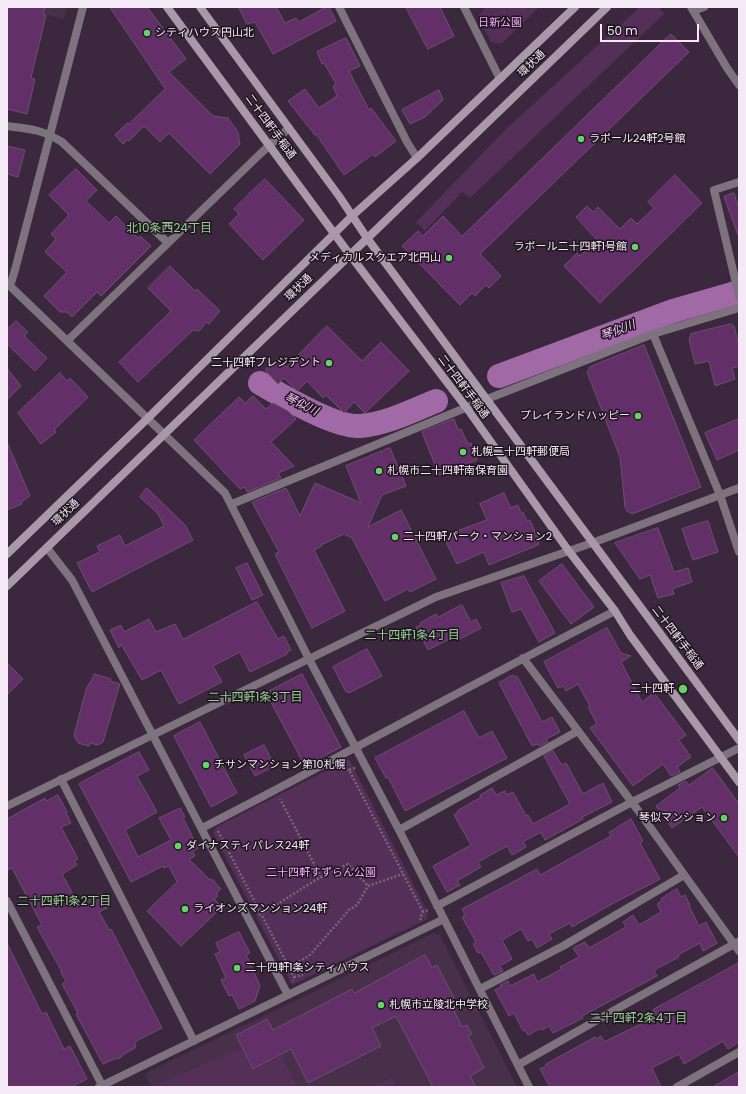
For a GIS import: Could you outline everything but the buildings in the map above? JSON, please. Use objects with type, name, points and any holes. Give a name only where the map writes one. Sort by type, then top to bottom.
[{"type":"street","points":[[83,7],[50,135],[8,286],[225,493],[232,504],[252,548],[399,830],[530,1087]]},
{"type":"street","name":"二十四軒手稲通","points":[[167,7],[350,255],[466,408],[568,550],[615,611],[630,635],[739,782]]},
{"type":"street","name":"二十四軒手稲通","points":[[200,7],[289,128],[367,238],[739,740]]},
{"type":"street","points":[[339,7],[407,142],[417,158]]},
{"type":"street","points":[[464,7],[500,79]]},
{"type":"street","name":"環状通","points":[[7,554],[148,418],[334,233],[417,158],[575,7]]},
{"type":"street","name":"環状通","points":[[7,586],[607,7]]},
{"type":"street","points":[[704,7],[692,9],[726,68],[739,85]]},
{"type":"street","points":[[7,126],[39,130],[62,142],[168,243]]},
{"type":"street","points":[[67,341],[289,128]]},
{"type":"street","points":[[739,182],[714,190],[739,296]]},
{"type":"street","points":[[232,504],[487,399],[653,334],[739,308]]},
{"type":"street","points":[[653,334],[720,495],[739,552]]},
{"type":"street","points":[[7,806],[436,597],[568,550],[592,543],[739,488]]},
{"type":"street","points":[[46,548],[72,580],[288,995]]},
{"type":"street","points":[[202,828],[615,611]]},
{"type":"street","points":[[518,1065],[622,1006],[737,945],[684,875],[632,802],[523,658]]},
{"type":"street","points":[[399,830],[578,731]]},
{"type":"street","points":[[437,906],[632,802],[739,748]]},
{"type":"street","points":[[61,779],[194,1041]]},
{"type":"street","points":[[480,989],[563,946],[684,875]]},
{"type":"street","points":[[7,901],[101,1086],[444,919]]},
{"type":"street","points":[[677,1087],[739,1052]]},
{"type":"path","points":[[356,767],[349,770],[423,912]]},
{"type":"path","points":[[278,795],[321,877]]},
{"type":"path","points":[[218,830],[294,977],[291,987]]},
{"type":"path","points":[[255,917],[281,904],[296,892],[321,877],[348,864],[368,886]]},
{"type":"path","points":[[288,967],[310,956],[348,910],[357,906],[368,886],[403,874]]},
{"type":"path","points":[[423,924],[420,918],[423,912],[428,909]]},
{"type":"shaded area","points":[[15,7],[67,7],[64,19]]},
{"type":"shaded area","name":"札幌市立陵北中学校","points":[[434,933],[440,935],[517,1087],[152,1087],[144,1074]]},
{"type":"green space","name":"日新公園","points":[[486,7],[539,7],[501,44],[491,42],[478,16]]},
{"type":"green space","points":[[640,7],[659,7],[664,14],[470,198],[462,192],[425,231],[416,222],[508,127]]},
{"type":"green space","name":"二十四軒すずらん公園","points":[[349,759],[428,913],[427,919],[292,985],[213,833],[216,827]]},
{"type":"green space","points":[[241,1048],[253,1071],[282,1055],[298,1087],[158,1087],[157,1085]]},
{"type":"green space","points":[[392,1077],[397,1087],[372,1087]]},
{"type":"waterway","name":"琴似川","points":[[499,376],[673,311],[739,292]]},
{"type":"waterway","name":"琴似川","points":[[260,383],[309,410],[337,422],[350,425],[360,426],[379,423],[436,401]]},
{"type":"place","name":"シティハウス円山北","points":[[147,33]]},
{"type":"place","name":"ラポール24軒2号館","points":[[581,139]]},
{"type":"place","name":"ラポール二十四軒1号館","points":[[635,247]]},
{"type":"place","name":"メディカルスクエア北円山","points":[[449,258]]},
{"type":"place","name":"二十四軒プレジデント","points":[[329,363]]},
{"type":"place","name":"プレイランドハッピー","points":[[638,416]]},
{"type":"place","name":"札幌二十四軒郵便局","points":[[463,452]]},
{"type":"place","name":"札幌市二十四軒南保育園","points":[[379,471]]},
{"type":"place","name":"二十四軒パーク・マンション2","points":[[395,537]]},
{"type":"place","name":"二十四軒","points":[[683,689]]},
{"type":"place","name":"チサンマンション第10札幌","points":[[206,765]]},
{"type":"place","name":"琴似マンション","points":[[724,818]]},
{"type":"place","name":"ダイナスティパレス24軒","points":[[178,846]]},
{"type":"place","name":"ライオンズマンション24軒","points":[[185,909]]},
{"type":"place","name":"二十四軒1条シティハウス","points":[[237,968]]},
{"type":"place","name":"札幌市立陵北中学校","points":[[381,1005]]},
{"type":"district","name":"北10条西24丁目","points":[[169,229]]},
{"type":"district","name":"二十四軒1条4丁目","points":[[412,636]]},
{"type":"district","name":"二十四軒1条3丁目","points":[[255,698]]},
{"type":"district","name":"二十四軒1条2丁目","points":[[64,902]]},
{"type":"district","name":"二十四軒2条4丁目","points":[[638,1019]]}]
